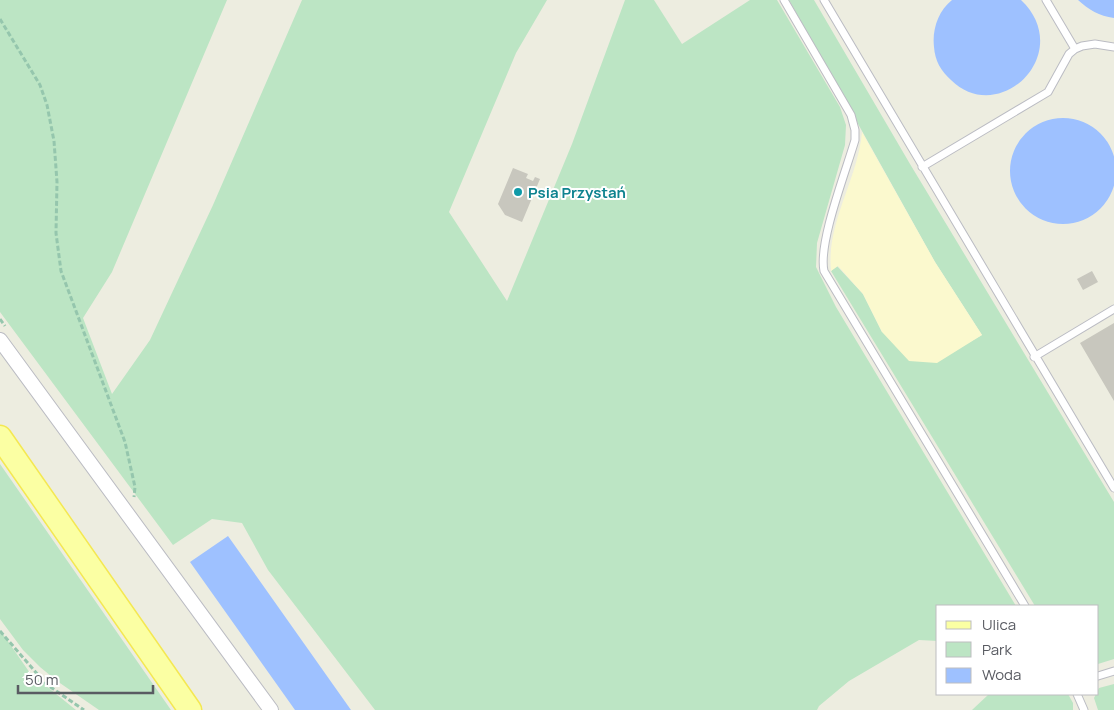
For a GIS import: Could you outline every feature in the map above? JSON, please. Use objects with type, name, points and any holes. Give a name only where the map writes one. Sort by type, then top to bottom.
[{"type":"main road","points":[[0,438],[190,710]]},
{"type":"street","points":[[0,340],[271,710]]},
{"type":"lane","points":[[784,0],[851,115],[855,130],[855,140],[825,241],[821,260],[824,271],[1024,605]]},
{"type":"lane","points":[[824,0],[1034,357],[1114,488]]},
{"type":"lane","points":[[1046,0],[1075,49]]},
{"type":"lane","points":[[922,167],[1048,92],[1069,54],[1075,49],[1096,44],[1114,47]]},
{"type":"lane","points":[[1034,357],[1114,309]]},
{"type":"lane","points":[[1099,676],[1114,671]]},
{"type":"lane","points":[[1077,695],[1084,710]]},
{"type":"path","points":[[0,19],[40,85],[47,105],[54,141],[57,182],[56,233],[61,271],[131,462],[135,487],[131,519]]},
{"type":"path","points":[[0,632],[46,684],[84,710]]},
{"type":"green space","points":[[0,0],[227,0],[112,272],[83,318],[112,394],[150,340],[213,205],[302,0],[547,0],[516,53],[449,212],[507,301],[572,144],[625,0],[654,0],[682,44],[750,0],[777,0],[840,107],[846,125],[845,145],[817,243],[816,267],[836,307],[1015,605],[936,605],[936,641],[919,640],[849,681],[819,706],[817,710],[375,710],[268,570],[242,523],[212,519],[173,545],[0,312]]},
{"type":"green space","points":[[789,0],[814,0],[910,164],[1114,502],[1114,659],[1099,664],[1099,605],[1034,605],[831,271],[837,266],[863,294],[882,332],[968,343],[982,335],[935,262]]},
{"type":"green space","points":[[0,464],[171,710],[99,710],[40,667],[23,650],[0,619]]},
{"type":"green space","points":[[0,630],[30,673],[76,710],[0,710]]},
{"type":"green space","points":[[1114,684],[1114,710],[1098,710],[1094,698],[1096,695],[1099,695],[1099,688]]},
{"type":"green space","points":[[988,695],[1069,695],[1073,703],[1073,710],[972,710]]},
{"type":"sand","points":[[862,132],[935,262],[982,335],[937,363],[909,361],[882,332],[863,294],[838,266],[831,271],[833,236],[855,167]]},
{"type":"water","points":[[952,0],[1021,0],[1036,20],[1040,41],[1036,61],[1025,78],[1009,89],[990,95],[970,92],[947,77],[936,57],[934,34],[940,15]]},
{"type":"water","points":[[1078,0],[1114,0],[1114,18],[1094,12]]},
{"type":"water","points":[[1063,118],[1083,122],[1101,133],[1112,151],[1115,161],[1115,181],[1112,191],[1101,209],[1083,220],[1063,224],[1043,220],[1025,209],[1014,191],[1010,171],[1014,151],[1025,133],[1043,122]]},
{"type":"water","points":[[228,536],[351,710],[295,710],[190,562]]},
{"type":"building","name":"Psia Przystań","points":[[513,168],[528,174],[526,178],[533,181],[535,177],[540,179],[522,222],[505,215],[498,204]]},
{"type":"building","points":[[1092,271],[1098,282],[1083,290],[1077,279]]},
{"type":"building","points":[[1114,323],[1114,401],[1080,343]]},
{"type":"place","name":"Psia Przystań","points":[[518,192]]}]
